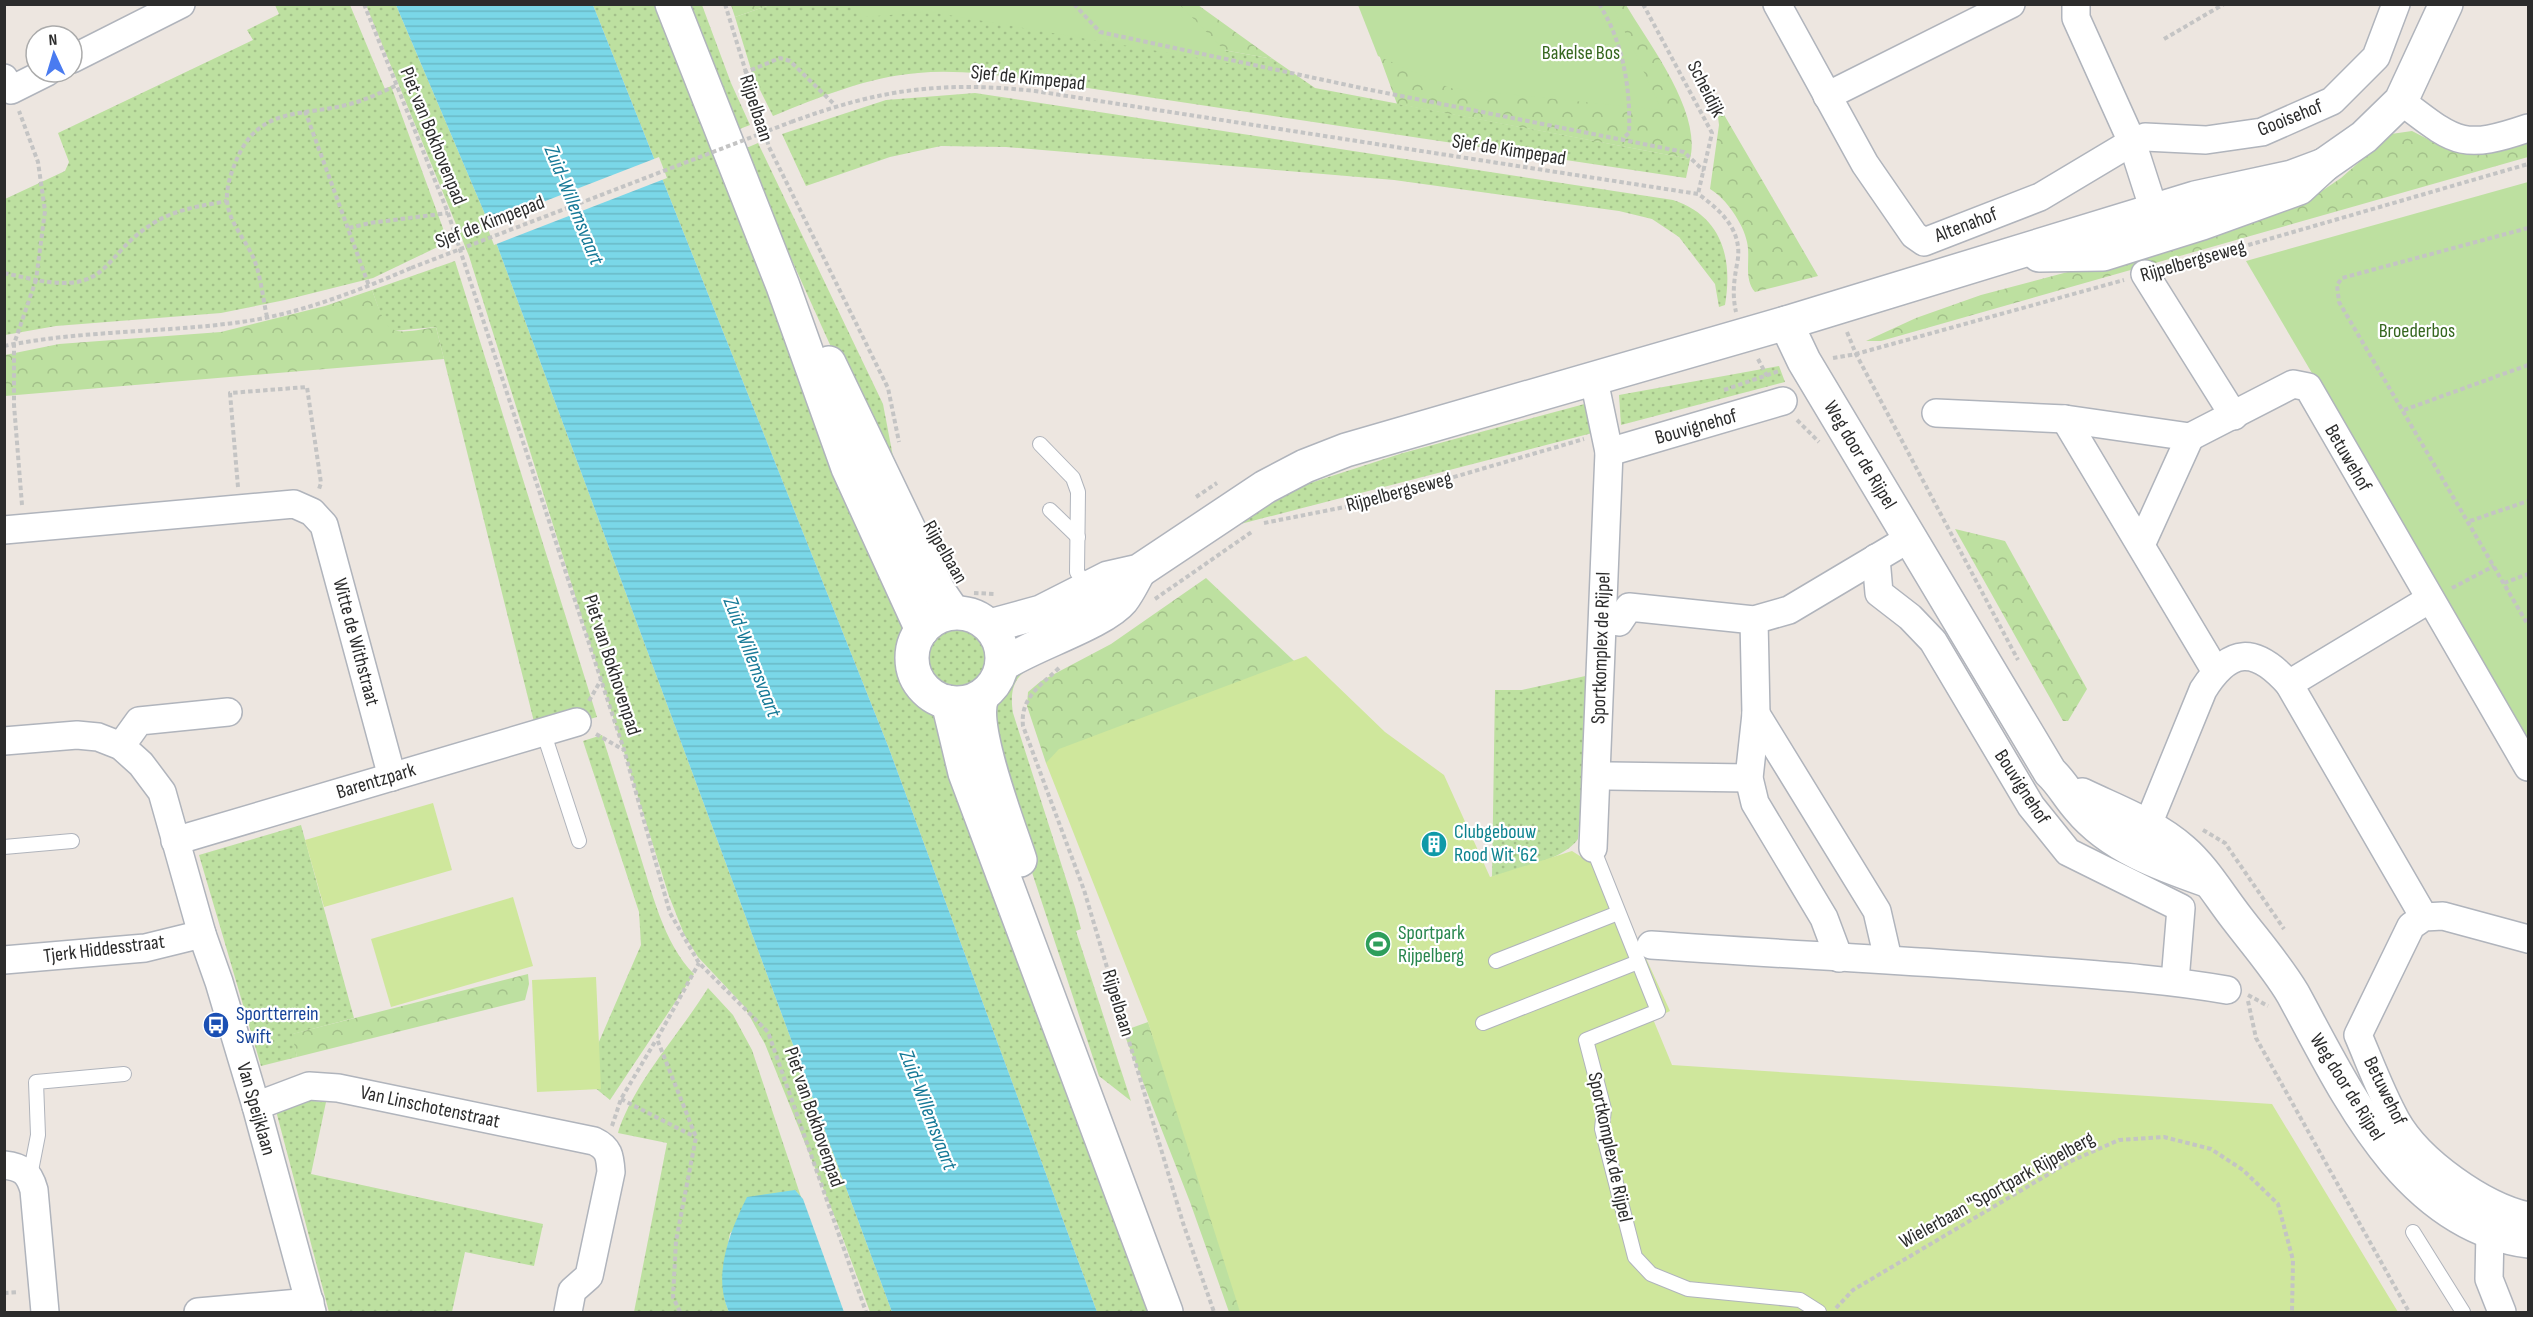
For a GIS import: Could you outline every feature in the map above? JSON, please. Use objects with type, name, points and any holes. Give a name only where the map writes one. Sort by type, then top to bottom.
[{"type":"street","points":[[84,53],[181,4]]},
{"type":"street","name":"Rijpelbaan","points":[[672,4],[783,286],[848,468],[922,630]]},
{"type":"street","name":"Altenahof","points":[[1777,4],[1865,164],[1914,235],[1924,242],[2040,196],[2132,142]]},
{"type":"street","points":[[1827,96],[1975,13],[2011,4]]},
{"type":"street","points":[[2076,4],[2076,18],[2132,142],[2158,224]]},
{"type":"street","name":"Gooisehof","points":[[2132,142],[2145,137],[2206,140],[2262,132],[2332,101],[2376,57],[2396,4]]},
{"type":"street","points":[[990,626],[1041,612],[1108,578],[1139,571],[1265,487],[1305,466],[1346,450],[1594,380],[2014,253],[2158,224],[2195,198],[2292,177],[2324,165],[2364,136],[2401,101],[2446,4]]},
{"type":"street","points":[[8,84],[24,79]]},
{"type":"street","points":[[2401,101],[2450,137],[2467,142],[2504,136],[2529,128]]},
{"type":"street","points":[[2145,274],[2234,416]]},
{"type":"street","name":"Rijpelbaan","points":[[783,286],[836,374],[938,590],[960,601]]},
{"type":"street","name":"Weg door de Rijpel","points":[[1786,323],[1804,362],[2020,725],[2050,772],[2064,786],[2079,808],[2113,837],[2141,839],[2209,881],[2285,981],[2358,1113],[2402,1170],[2449,1211],[2502,1237],[2529,1241]]},
{"type":"street","name":"Sportkomplex de Rijpel","points":[[1593,848],[1607,443],[1594,380]]},
{"type":"street","name":"Betuwehof","points":[[2190,437],[2293,384],[2308,387],[2529,766]]},
{"type":"street","name":"Bouvignehof","points":[[1607,443],[1783,401]]},
{"type":"street","points":[[1936,413],[2065,419],[2190,437],[2141,545]]},
{"type":"street","points":[[2065,419],[2215,670]]},
{"type":"street","points":[[14,529],[294,504],[312,512]]},
{"type":"street","name":"Witte de Withstraat","points":[[312,512],[324,525],[392,777]]},
{"type":"street","points":[[1619,622],[1629,607],[1754,620],[1788,610],[1910,538]]},
{"type":"street","name":"Bouvignehof","points":[[1876,558],[1879,592],[1910,617],[1933,641],[2031,806],[2068,852],[2181,908],[2175,981]]},
{"type":"street","points":[[1002,665],[1020,652],[1103,614],[1121,601],[1139,571]]},
{"type":"street","points":[[2289,684],[2430,599]]},
{"type":"street","points":[[982,697],[961,703],[948,702],[936,698],[917,680],[912,654],[922,630],[960,601],[990,626],[998,638],[1002,651],[1002,665],[993,686],[982,697],[979,704],[980,721],[985,750],[1026,880],[1046,991]]},
{"type":"street","points":[[1754,620],[1756,714],[1749,778],[1755,803],[1824,918],[1839,958]]},
{"type":"street","points":[[2141,839],[2203,690],[2215,670],[2231,658],[2256,656],[2273,666],[2289,684],[2424,917],[2443,916],[2529,939]]},
{"type":"street","points":[[948,702],[966,773],[1166,1312]]},
{"type":"street","points":[[121,747],[139,721],[228,712]]},
{"type":"street","points":[[1756,714],[1877,911],[1888,959]]},
{"type":"street","name":"Barentzpark","points":[[175,841],[577,722]]},
{"type":"street","name":"Van Speijklaan","points":[[4,741],[76,735],[98,737],[121,747],[141,764],[162,792],[202,934],[219,981],[256,1106],[311,1307]]},
{"type":"street","points":[[1609,776],[1749,778]]},
{"type":"street","name":"Betuwehof","points":[[2424,917],[2411,926],[2358,1035],[2396,1121],[2419,1150],[2469,1191],[2505,1211],[2529,1216]]},
{"type":"street","name":"Tjerk Hiddesstraat","points":[[4,960],[145,948],[202,934]]},
{"type":"street","points":[[1645,953],[1888,959],[2175,981],[2237,992]]},
{"type":"street","name":"Van Linschotenstraat","points":[[256,1106],[309,1086],[338,1088],[594,1141],[605,1147]]},
{"type":"street","points":[[568,1312],[572,1292],[589,1276],[611,1172],[610,1156],[605,1147]]},
{"type":"street","points":[[4,1165],[20,1167],[30,1176],[34,1190],[45,1312]]},
{"type":"street","points":[[2490,1231],[2489,1279],[2502,1312]]},
{"type":"street","points":[[198,1312],[311,1307]]},
{"type":"lane","points":[[1040,444],[1073,478],[1078,492],[1077,572],[1088,588]]},
{"type":"lane","points":[[1050,510],[1078,537]]},
{"type":"lane","points":[[543,731],[579,841]]},
{"type":"lane","points":[[4,847],[72,841]]},
{"type":"lane","name":"Sportkomplex de Rijpel","points":[[1593,848],[1618,913],[1645,953],[1658,1011],[1586,1040],[1604,1109],[1602,1129],[1635,1257],[1651,1274],[1688,1289],[1800,1300],[1819,1312]]},
{"type":"lane","points":[[1496,961],[1618,913]]},
{"type":"lane","points":[[1483,1023],[1645,953]]},
{"type":"lane","points":[[30,1176],[38,1135],[36,1082],[124,1074]]},
{"type":"lane","points":[[2413,1232],[2463,1312]]},
{"type":"path","name":"Piet van Bokhovenpad","points":[[364,4],[448,213],[624,750],[670,913],[699,963],[768,1032],[866,1312]]},
{"type":"path","name":"Rijpelbaan","points":[[725,4],[744,73],[769,147],[888,388],[901,452]]},
{"type":"path","points":[[1074,4],[1100,32],[1684,152],[1704,171]]},
{"type":"path","points":[[1599,4],[1611,23],[1626,83],[1630,112],[1629,133],[1621,139]]},
{"type":"path","name":"Scheidijk","points":[[1643,4],[1712,134],[1698,194]]},
{"type":"path","points":[[2164,39],[2224,4]]},
{"type":"path","points":[[744,73],[780,58],[790,61],[835,105]]},
{"type":"path","points":[[8,84],[38,162],[45,211],[36,280],[14,344],[14,529]]},
{"type":"path","points":[[267,317],[254,259],[232,219],[227,201],[230,177],[241,147],[259,127],[284,114],[354,104],[397,85]]},
{"type":"path","name":"Sjef de Kimpepad","points":[[4,346],[187,328],[267,317],[369,286],[835,105],[910,88],[980,85],[1035,91],[1698,194],[1721,210],[1731,225],[1738,246],[1738,262],[1732,282],[1735,310]]},
{"type":"path","points":[[305,111],[369,286]]},
{"type":"path","name":"Rijpelbergseweg","points":[[1856,354],[2529,164]]},
{"type":"path","points":[[4,273],[36,280],[79,284],[105,270],[128,242],[153,223],[184,209],[227,201]]},
{"type":"path","points":[[349,228],[448,213]]},
{"type":"path","points":[[2529,228],[2342,278],[2337,285],[2339,302],[2470,521],[2529,625]]},
{"type":"path","name":"Weg door de Rijpel","points":[[1856,354],[2020,665]]},
{"type":"path","points":[[2404,410],[2529,365]]},
{"type":"path","points":[[1723,391],[1766,375]]},
{"type":"path","points":[[240,508],[230,393],[307,387],[321,483],[312,512]]},
{"type":"path","name":"Rijpelbergseweg","points":[[1150,603],[1265,522],[1365,503],[1607,443]]},
{"type":"path","points":[[2470,521],[2529,501]]},
{"type":"path","points":[[2430,599],[2494,566]]},
{"type":"path","points":[[2504,583],[2529,574]]},
{"type":"path","name":"Rijpelbaan","points":[[960,601],[978,595],[1007,593]]},
{"type":"path","name":"Rijpelbaan","points":[[1052,639],[1060,668],[1027,698],[1022,715],[1023,726],[1084,890],[1183,1223],[1214,1312]]},
{"type":"path","points":[[605,1147],[621,1099],[699,963]]},
{"type":"path","points":[[2237,992],[2256,1038],[2409,1312]]},
{"type":"path","points":[[657,1039],[696,1137],[676,1241],[673,1297],[680,1312]]},
{"type":"path","points":[[621,1099],[696,1137]]},
{"type":"path","name":"Wielerbaan \"Sportpark Rijpelberg","points":[[1832,1312],[1853,1290],[2069,1162],[2119,1140],[2164,1137],[2211,1149],[2242,1170],[2278,1204],[2293,1260],[2292,1312]]},
{"type":"green space","points":[[731,4],[770,5],[735,17]]},
{"type":"green space","points":[[275,5],[350,5],[385,89],[391,86],[448,242],[373,278],[285,300],[221,313],[56,326],[5,335],[5,199],[65,171],[69,162],[58,133],[253,40],[247,30],[279,14]]},
{"type":"green space","points":[[366,5],[396,5],[490,226],[892,1312],[870,1312],[838,1225],[765,1044],[744,1006],[698,957],[684,934],[669,896],[469,256]]},
{"type":"green space","points":[[593,5],[659,5],[907,632],[903,654],[905,675],[915,693],[933,706],[1149,1312],[1097,1312],[888,746]]},
{"type":"green space","points":[[686,5],[702,5],[731,83],[750,125],[737,130]]},
{"type":"green space","points":[[770,5],[883,5],[994,9],[1273,59],[1315,88],[1690,159],[1686,178],[1041,81],[964,72],[899,75],[862,83],[773,116],[753,76],[735,17]]},
{"type":"green space","points":[[855,5],[1180,5],[1239,65],[931,12],[862,17]]},
{"type":"green space","points":[[883,5],[1198,5],[1273,59],[994,9]]},
{"type":"green space","name":"Bakelse Bos","points":[[1358,5],[1612,5],[1662,110],[1450,88],[1378,56]]},
{"type":"green space","name":"Bakelse Bos","points":[[1361,5],[1626,5],[1660,58],[1681,100],[1692,140],[1690,159],[1397,104]]},
{"type":"green space","points":[[975,93],[1673,200],[1690,207],[1703,217],[1713,228],[1720,241],[1727,271],[1725,305],[1719,307],[1715,284],[1679,237],[1652,219],[1619,211],[1394,180],[1006,147],[941,146],[890,157],[806,186],[782,134],[886,100]]},
{"type":"green space","points":[[1716,101],[1818,276],[1755,292],[1751,287],[1745,235],[1728,205],[1710,189],[1719,125]]},
{"type":"green space","points":[[2412,131],[2447,149],[2462,151],[2528,137],[2528,157],[1881,341],[1866,341],[1916,318],[1981,295],[2109,261],[2313,197],[2341,178],[2391,134]]},
{"type":"green space","points":[[758,143],[883,404],[902,504],[761,192],[744,149]]},
{"type":"green space","name":"Broederbos","points":[[2528,182],[2528,740],[2246,261]]},
{"type":"green space","points":[[455,261],[597,717],[555,729],[536,730],[436,327],[393,331],[384,324],[372,290]]},
{"type":"green space","points":[[372,290],[382,317],[392,329],[408,331],[436,327],[444,359],[5,396],[5,355],[59,344],[221,332],[325,306]]},
{"type":"green space","points":[[1779,366],[1785,382],[1621,425],[1619,395]]},
{"type":"green space","points":[[1592,402],[1600,431],[1229,527],[1307,484],[1403,453]]},
{"type":"green space","points":[[1955,529],[2005,541],[2087,689],[2068,721],[2063,721]]},
{"type":"green space","points":[[1206,578],[1309,675],[1071,766],[1046,763],[1027,706],[1028,692],[1041,681],[1111,644]]},
{"type":"green space","points":[[956,625],[974,631],[982,639],[988,657],[982,675],[974,683],[956,689],[938,683],[930,675],[924,657],[930,639],[938,631]]},
{"type":"green space","points":[[1043,650],[1042,663],[1020,676],[1013,688],[1013,713],[1075,907],[1081,929],[1076,931],[1131,1101],[1099,1076],[993,754],[997,692],[1005,679]]},
{"type":"green space","name":"Sportpark Rijpelberg","points":[[1306,656],[1385,732],[1444,775],[1490,877],[1572,851],[1583,858],[1600,857],[1670,1011],[1653,1019],[1672,1065],[2272,1104],[2398,1312],[1240,1312],[1148,1022],[1046,763],[1059,749]]},
{"type":"green space","points":[[1590,675],[1578,839],[1562,853],[1551,858],[1492,877],[1495,690],[1522,690]]},
{"type":"green space","points":[[602,735],[666,932],[683,961],[694,974],[610,1100],[594,1087],[598,1044],[641,945],[639,912],[583,741]]},
{"type":"green space","points":[[433,803],[452,870],[324,907],[305,840]]},
{"type":"green space","points":[[301,825],[354,1018],[293,1034],[297,1057],[261,1066],[199,855]]},
{"type":"green space","points":[[513,897],[533,966],[391,1007],[371,939]]},
{"type":"green space","points":[[528,974],[529,984],[525,1000],[297,1057],[292,1034]]},
{"type":"green space","points":[[596,977],[601,1089],[537,1092],[532,980]]},
{"type":"green space","points":[[708,988],[733,1015],[752,1050],[801,1197],[795,1190],[730,1233],[723,1283],[729,1312],[634,1312],[667,1143],[618,1133],[627,1110],[648,1074]]},
{"type":"green space","points":[[1148,1022],[1211,1201],[1242,1312],[1229,1312],[1190,1202],[1123,1031]]},
{"type":"green space","points":[[299,1100],[326,1102],[311,1174],[543,1224],[534,1266],[465,1252],[452,1312],[329,1312],[275,1107]]},
{"type":"water","name":"Zuid-Willemsvaart","points":[[396,5],[593,5],[888,746],[1097,1312],[892,1312],[490,226]]},
{"type":"water","points":[[795,1190],[803,1199],[844,1312],[729,1312],[722,1283],[725,1253],[747,1197]]},
{"type":"pier","points":[[659,157],[667,178],[494,245],[486,224]]},
{"type":"place","name":"Clubgebouw Rood Wit '62","points":[[1434,844]]},
{"type":"place","name":"Sportpark Rijpelberg","points":[[1378,944]]},
{"type":"place","name":"Sportterrein Swift","points":[[216,1025]]}]
